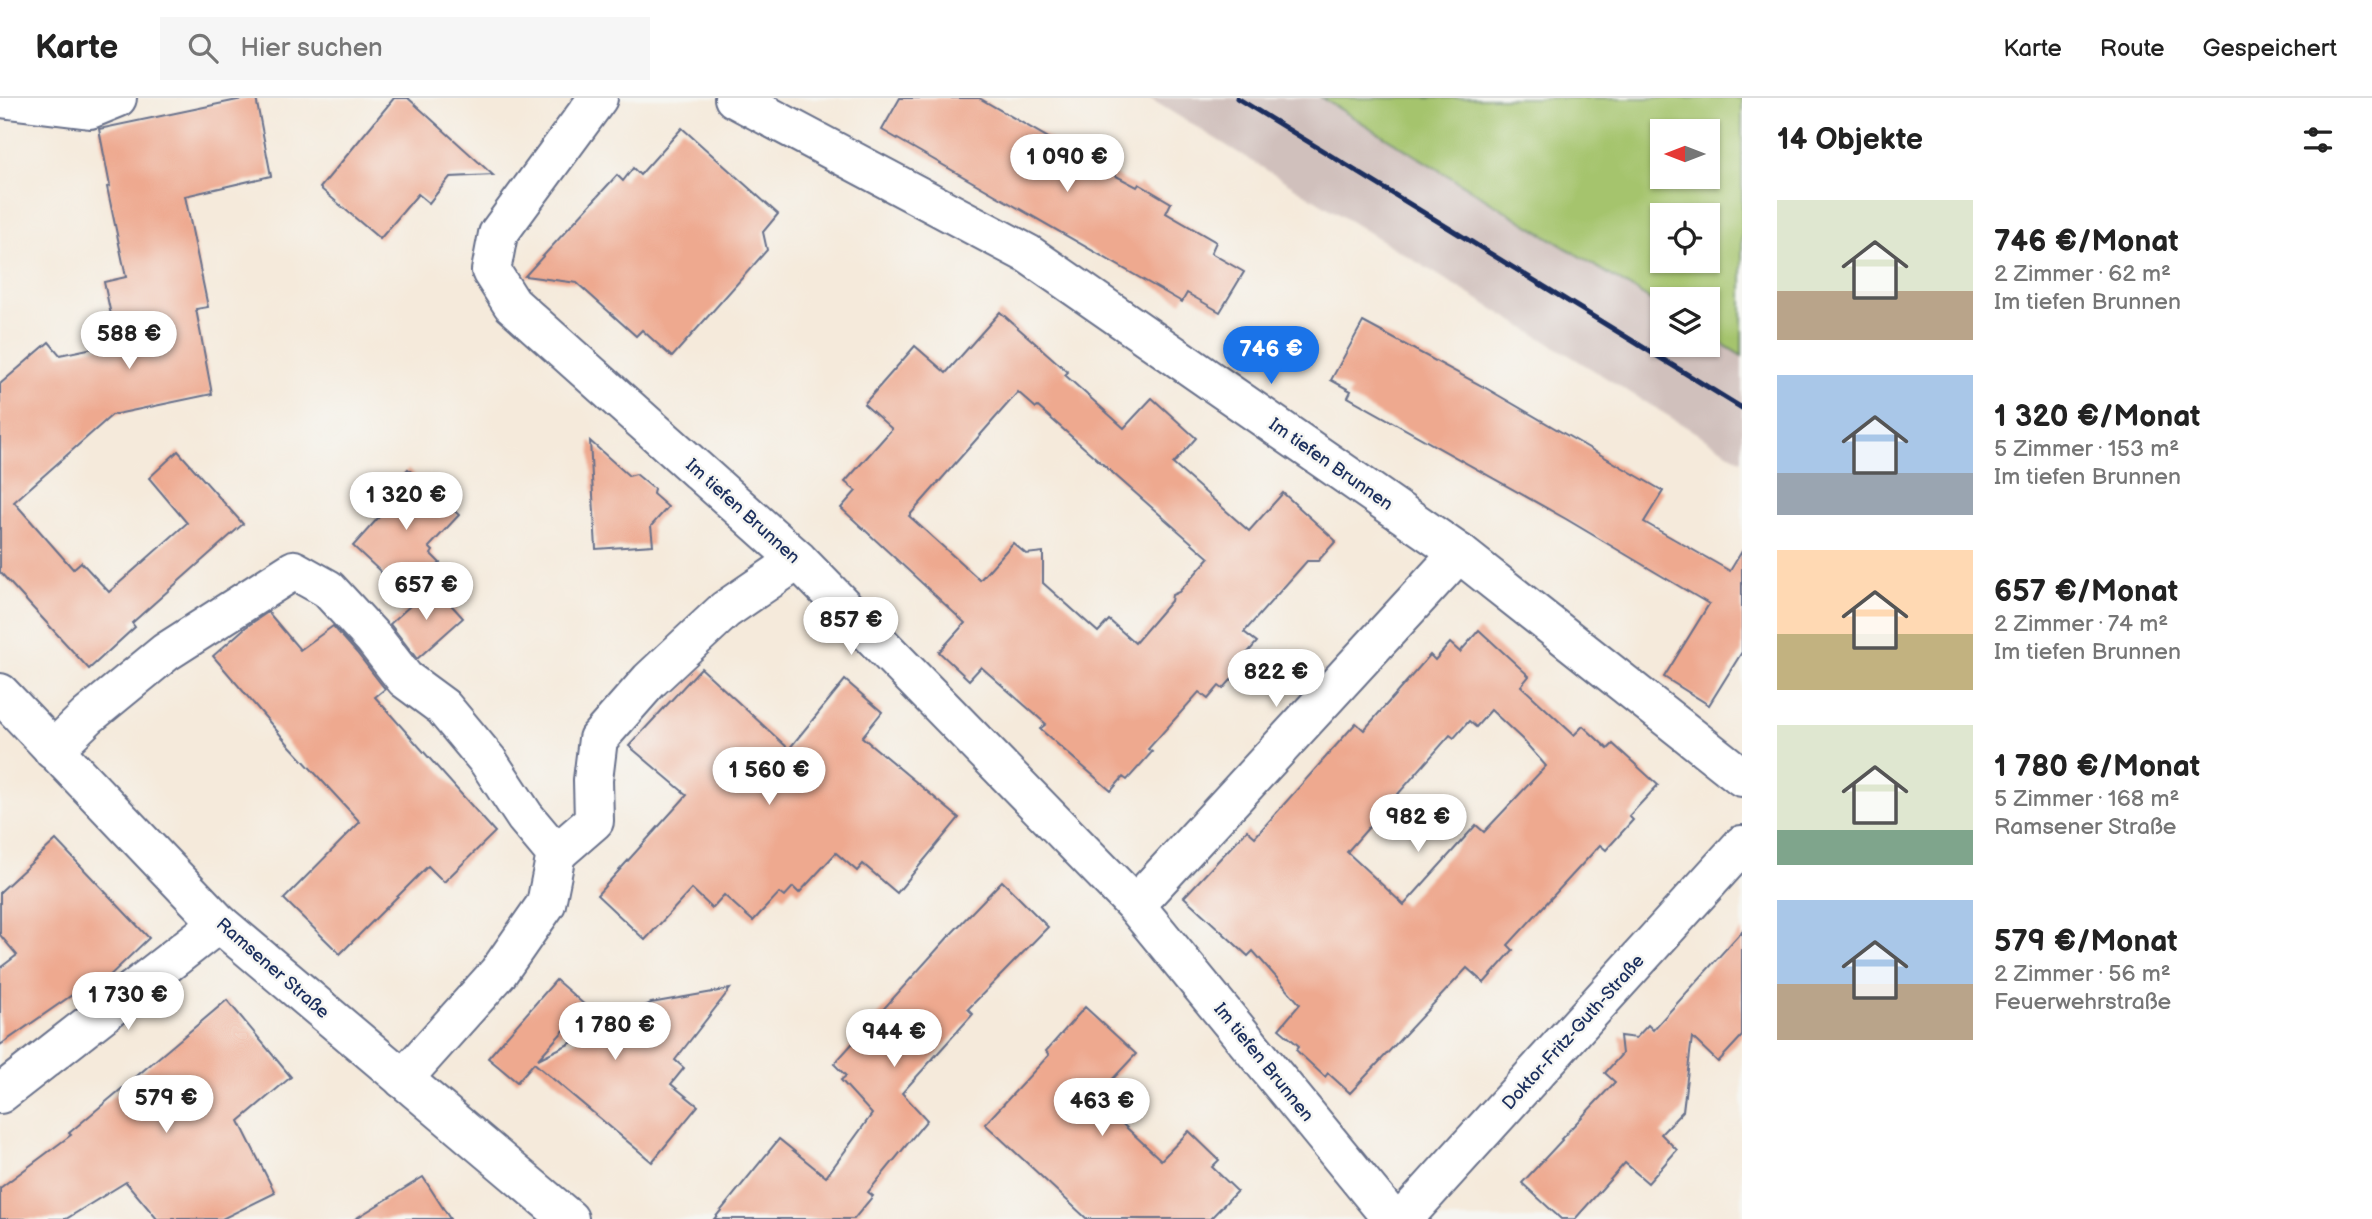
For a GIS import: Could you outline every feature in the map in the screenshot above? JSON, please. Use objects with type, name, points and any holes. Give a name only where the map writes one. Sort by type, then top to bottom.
[{"type":"street","points":[[0,98],[90,109],[117,98]]},
{"type":"street","name":"Im tiefen Brunnen","points":[[598,98],[498,234],[491,271],[512,304],[798,560],[1136,905],[1392,1219]]},
{"type":"street","name":"Im tiefen Brunnen","points":[[734,98],[1028,254],[1459,553],[1742,777]]},
{"type":"street","points":[[1136,905],[1459,553]]},
{"type":"street","points":[[403,1079],[498,973],[546,904],[556,854],[594,821],[593,780],[598,738],[650,680],[725,610],[798,560]]},
{"type":"street","points":[[53,750],[88,716],[166,652],[294,570],[328,589],[374,639],[405,679],[443,707],[488,761],[525,817],[556,854]]},
{"type":"street","name":"Ramsener Straße","points":[[0,693],[219,923],[569,1219]]},
{"type":"street","name":"Doktor-Fritz-Guth-Straße","points":[[1404,1219],[1742,845]]},
{"type":"street","points":[[0,1094],[219,923]]},
{"type":"shaded area","points":[[1149,98],[1322,98],[1650,300],[1650,357],[1720,357],[1720,342],[1742,356],[1742,461]]},
{"type":"green space","points":[[1322,98],[1742,98],[1742,356],[1720,342],[1720,287],[1650,287],[1650,300]]},
{"type":"building","points":[[256,98],[271,176],[185,196],[208,307],[196,309],[212,394],[112,415],[14,502],[73,569],[81,562],[109,592],[187,523],[149,478],[178,451],[243,524],[132,623],[135,627],[89,669],[0,572],[0,384],[49,342],[60,355],[117,343],[104,282],[126,277],[107,187],[110,186],[99,129]]},
{"type":"building","points":[[394,98],[408,98],[493,175],[450,177],[429,203],[418,194],[380,239],[320,188]]},
{"type":"building","points":[[900,98],[979,98],[1099,167],[1137,187],[1139,184],[1171,203],[1166,213],[1216,242],[1211,253],[1244,272],[1220,312],[1187,293],[1182,302],[882,130]]},
{"type":"building","points":[[682,128],[778,214],[763,232],[767,250],[672,357],[642,330],[636,336],[577,283],[525,276],[617,175],[623,181],[633,168],[640,175]]},
{"type":"building","points":[[1000,312],[1068,372],[1065,375],[1124,428],[1152,398],[1196,438],[1173,464],[1249,531],[1283,493],[1336,541],[1318,561],[1307,561],[1244,632],[1257,642],[1244,657],[1248,661],[1223,689],[1219,686],[1208,699],[1199,692],[1148,749],[1152,752],[1127,780],[1123,777],[1111,791],[1040,729],[1046,724],[981,667],[969,680],[939,652],[965,623],[841,508],[856,491],[845,482],[892,429],[864,404],[915,346],[946,373]],"holes":[[[1018,392],[1209,558],[1179,592],[1172,595],[1171,601],[1135,643],[1109,620],[1098,632],[1043,583],[1043,552],[1026,554],[1013,543],[980,580],[909,516]]]},
{"type":"building","points":[[1363,322],[1484,387],[1663,491],[1644,522],[1730,571],[1742,551],[1742,652],[1709,705],[1664,677],[1709,604],[1566,519],[1348,397],[1351,391],[1331,380]]},
{"type":"building","points":[[590,441],[629,476],[636,474],[654,489],[653,494],[668,507],[651,526],[653,545],[596,549]]},
{"type":"building","points":[[408,469],[459,515],[429,547],[433,551],[431,554],[440,563],[409,598],[353,546],[380,516],[372,508],[382,498],[382,482],[397,481]]},
{"type":"building","points":[[433,585],[463,618],[417,659],[390,624]]},
{"type":"building","points":[[268,612],[300,650],[333,626],[385,689],[375,697],[495,832],[444,882],[428,866],[340,954],[284,899],[360,822],[289,745],[213,656]]},
{"type":"building","points":[[1479,630],[1529,676],[1521,686],[1574,735],[1583,726],[1608,749],[1613,744],[1658,785],[1629,816],[1633,820],[1606,850],[1600,845],[1508,945],[1513,950],[1484,983],[1467,968],[1350,1093],[1328,1073],[1325,1077],[1296,1050],[1299,1046],[1279,1029],[1300,1004],[1253,951],[1248,956],[1184,897],[1247,830],[1255,837],[1356,723],[1364,730],[1430,655],[1435,660],[1450,643],[1460,652]],"holes":[[[1491,710],[1546,766],[1484,832],[1476,825],[1404,905],[1347,852],[1450,735],[1454,738],[1469,721],[1476,727]]]},
{"type":"building","points":[[701,668],[789,749],[845,680],[882,712],[862,737],[959,818],[897,893],[863,864],[857,871],[836,853],[799,893],[793,887],[784,897],[779,893],[753,921],[724,895],[712,908],[692,889],[645,940],[597,895],[687,795],[629,746]]},
{"type":"building","points":[[56,840],[149,938],[101,984],[95,979],[0,1045],[0,968],[17,955],[0,935],[0,892]]},
{"type":"building","points":[[1002,881],[1048,927],[968,1009],[973,1014],[902,1093],[927,1120],[868,1192],[873,1196],[854,1219],[714,1219],[779,1139],[826,1177],[872,1114],[841,1080],[846,1076],[834,1064]]},
{"type":"building","points":[[1742,931],[1742,1036],[1718,1062],[1692,1037],[1683,1111],[1661,1134],[1677,1150],[1648,1183],[1625,1163],[1575,1219],[1561,1219],[1522,1183],[1615,1082],[1605,1073],[1622,1054],[1620,1036],[1636,1038],[1648,1025],[1653,1030]]},
{"type":"building","points":[[556,980],[586,1006],[538,1059],[608,1025],[617,1032],[634,1011],[651,1003],[730,989],[675,1060],[684,1068],[671,1084],[698,1106],[652,1162],[534,1063],[517,1082],[488,1058]]},
{"type":"building","points":[[227,1000],[291,1077],[239,1121],[275,1193],[222,1219],[157,1219],[126,1182],[66,1219],[0,1219],[0,1188],[71,1135],[69,1133]]},
{"type":"building","points":[[1085,1007],[1136,1054],[1095,1098],[1161,1160],[1189,1131],[1219,1160],[1212,1167],[1237,1191],[1210,1219],[1087,1219],[985,1124],[1049,1055],[1046,1051]]},
{"type":"building","points":[[423,1177],[450,1219],[355,1219]]},
{"type":"railway","points":[[1237,98],[1742,408]]}]
